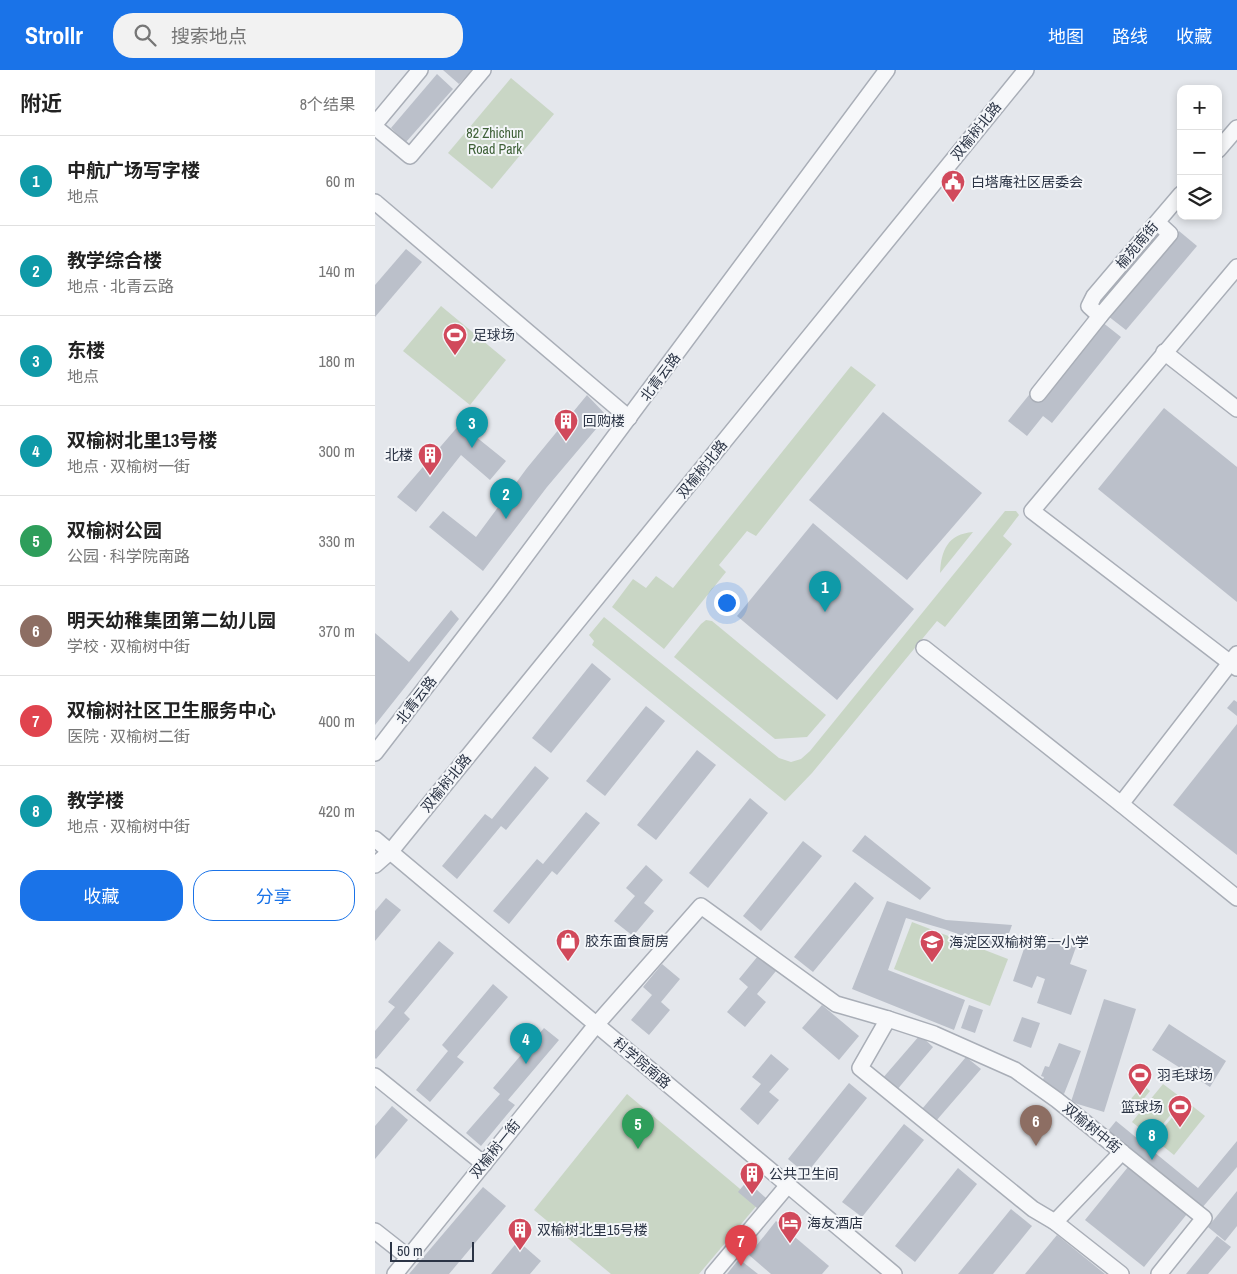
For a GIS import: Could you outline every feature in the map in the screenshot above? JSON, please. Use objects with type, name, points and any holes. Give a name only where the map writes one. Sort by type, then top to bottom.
[{"type":"street","points":[[420,70],[375,126],[410,156],[483,70]]},
{"type":"street","name":"北青云路","points":[[375,753],[505,584],[887,70]]},
{"type":"street","name":"双榆树北路","points":[[375,866],[391,851],[1026,70]]},
{"type":"street","points":[[1222,145],[1237,128]]},
{"type":"street","name":"榆苑南街","points":[[1100,316],[1089,306],[1094,296],[1177,199]]},
{"type":"street","points":[[375,202],[629,418]]},
{"type":"street","points":[[1037,394],[1170,234],[1157,222]]},
{"type":"street","points":[[1121,804],[1235,661],[1032,511],[1237,267]]},
{"type":"street","points":[[1164,352],[1237,409]]},
{"type":"street","points":[[924,648],[1237,898]]},
{"type":"street","name":"科学院南路","points":[[375,839],[895,1274]]},
{"type":"street","name":"科学院南路","points":[[375,846],[391,851]]},
{"type":"street","name":"双榆树一街","points":[[395,1274],[596,1025],[701,906],[836,1004],[888,1019]]},
{"type":"street","points":[[888,1019],[860,1068],[1033,1209],[1055,1222],[1121,1274]]},
{"type":"street","name":"双榆树中街","points":[[888,1019],[934,1034],[1015,1070],[1057,1100],[1204,1218],[1159,1274]]},
{"type":"street","points":[[375,1076],[483,1164]]},
{"type":"street","points":[[1055,1222],[1122,1152]]},
{"type":"street","points":[[713,1274],[787,1185]]},
{"type":"street","points":[[375,1231],[408,1257]]},
{"type":"green space","name":"82 Zhichun Road Park","points":[[511,78],[554,114],[492,189],[448,153]]},
{"type":"green space","name":"足球场","points":[[441,306],[506,360],[470,405],[403,351]]},
{"type":"green space","points":[[851,366],[876,385],[756,536],[747,531],[719,565],[726,572],[664,649],[612,607],[633,579],[646,588],[656,576],[673,588]]},
{"type":"green space","points":[[1005,511],[1016,511],[1019,515],[1003,536],[1012,544],[945,627],[937,621],[812,773],[785,801],[592,645],[594,641],[589,635],[604,617],[779,758],[791,762],[801,759],[810,751]]},
{"type":"green space","points":[[973,532],[940,573],[942,557],[947,545],[957,536]]},
{"type":"green space","points":[[706,620],[712,621],[826,715],[807,737],[775,739],[674,657]]},
{"type":"green space","points":[[912,922],[1008,959],[990,1006],[894,969]]},
{"type":"green space","name":"篮球场","points":[[1163,1084],[1183,1099],[1152,1138],[1132,1122]]},
{"type":"green space","name":"羽毛球场","points":[[1143,1085],[1150,1091],[1137,1107],[1129,1101]]},
{"type":"green space","points":[[627,1094],[758,1204],[699,1274],[611,1274],[534,1210]]},
{"type":"green space","name":"篮球场","points":[[1186,1101],[1205,1116],[1174,1155],[1154,1139]]},
{"type":"building","points":[[443,70],[472,70],[459,84]]},
{"type":"building","points":[[437,74],[453,89],[406,142],[391,128]]},
{"type":"building","points":[[1179,231],[1197,246],[1126,330],[1108,316]]},
{"type":"building","points":[[406,249],[422,262],[375,317],[375,285]]},
{"type":"building","points":[[1102,322],[1121,337],[1052,423],[1043,416],[1027,436],[1008,421],[1029,395],[1038,402]]},
{"type":"building","points":[[587,395],[607,416],[547,487],[483,571],[429,527],[443,511],[476,537],[527,468]]},
{"type":"building","points":[[1164,408],[1237,467],[1237,602],[1098,489]]},
{"type":"building","points":[[883,412],[982,493],[907,580],[809,500]]},
{"type":"building","points":[[460,424],[506,461],[490,480],[461,455],[416,512],[397,497]]},
{"type":"building","points":[[813,523],[914,609],[837,700],[737,616]]},
{"type":"building","points":[[451,610],[459,619],[375,725],[375,633],[409,662]]},
{"type":"building","points":[[592,663],[611,679],[551,753],[532,738]]},
{"type":"building","points":[[1234,700],[1237,702],[1237,716],[1227,708]]},
{"type":"building","points":[[646,706],[665,721],[605,796],[586,781]]},
{"type":"building","points":[[1237,724],[1237,855],[1173,805]]},
{"type":"building","points":[[697,750],[716,765],[656,840],[637,825]]},
{"type":"building","points":[[535,766],[549,778],[506,830],[501,826],[457,879],[442,866],[485,814],[492,819]]},
{"type":"building","points":[[750,798],[768,813],[708,888],[689,873]]},
{"type":"building","points":[[586,812],[600,823],[557,875],[552,871],[509,924],[493,911],[537,859],[543,864]]},
{"type":"building","points":[[865,835],[931,888],[920,900],[852,851]]},
{"type":"building","points":[[803,841],[822,856],[761,931],[743,916]]},
{"type":"building","points":[[646,865],[663,880],[644,903],[654,911],[633,936],[614,921],[635,896],[626,888]]},
{"type":"building","points":[[855,882],[874,898],[813,972],[794,957]]},
{"type":"building","points":[[386,898],[401,910],[375,941],[375,911]]},
{"type":"building","points":[[887,901],[946,920],[1012,925],[1003,950],[906,918],[888,970],[965,1000],[954,1030],[852,989]]},
{"type":"building","points":[[1028,937],[1049,945],[1052,938],[1076,947],[1070,964],[1087,970],[1071,1015],[1037,1003],[1045,979],[1037,976],[1032,988],[1013,981]]},
{"type":"building","points":[[439,941],[454,953],[404,1013],[410,1019],[376,1059],[375,1031],[395,1007],[388,1002]]},
{"type":"building","points":[[758,956],[776,971],[757,994],[766,1002],[745,1027],[727,1012],[748,987],[739,979]]},
{"type":"building","points":[[662,964],[680,979],[661,1002],[670,1010],[649,1035],[631,1020],[652,995],[643,987]]},
{"type":"building","points":[[493,984],[508,997],[457,1057],[464,1062],[430,1102],[416,1090],[448,1051],[442,1045]]},
{"type":"building","points":[[1104,999],[1136,1009],[1104,1112],[1071,1102]]},
{"type":"building","points":[[822,1005],[859,1036],[839,1060],[802,1028]]},
{"type":"building","points":[[969,1005],[983,1010],[975,1033],[961,1028]]},
{"type":"building","points":[[1022,1017],[1040,1023],[1031,1048],[1013,1041]]},
{"type":"building","points":[[1169,1024],[1226,1061],[1210,1087],[1152,1050]]},
{"type":"building","points":[[544,1028],[559,1040],[508,1100],[515,1105],[481,1146],[466,1133],[500,1094],[493,1088]]},
{"type":"building","points":[[920,1035],[933,1047],[896,1091],[882,1079]]},
{"type":"building","points":[[1059,1043],[1081,1051],[1064,1094],[1041,1085],[1044,1077],[1041,1076],[1045,1066],[1049,1067]]},
{"type":"building","points":[[771,1054],[789,1069],[769,1092],[779,1100],[758,1125],[740,1109],[761,1084],[752,1077]]},
{"type":"building","points":[[966,1057],[981,1069],[936,1121],[922,1109]]},
{"type":"building","points":[[849,1083],[867,1098],[806,1174],[788,1159]]},
{"type":"building","points":[[392,1106],[408,1120],[375,1159],[375,1126]]},
{"type":"building","points":[[1116,1121],[1198,1188],[1237,1141],[1237,1167],[1201,1209],[1107,1132]]},
{"type":"building","points":[[904,1124],[924,1140],[862,1217],[842,1202]]},
{"type":"building","points":[[1128,1167],[1187,1214],[1144,1267],[1085,1220]]},
{"type":"building","points":[[958,1168],[977,1184],[915,1262],[895,1246]]},
{"type":"building","name":"公共卫生间","points":[[747,1181],[766,1198],[757,1208],[738,1192]]},
{"type":"building","points":[[483,1187],[506,1206],[449,1274],[409,1274]]},
{"type":"building","points":[[1237,1191],[1237,1226],[1225,1241],[1208,1227]]},
{"type":"building","points":[[1011,1209],[1032,1226],[993,1274],[958,1274]]},
{"type":"building","points":[[776,1221],[829,1266],[822,1274],[771,1274],[749,1255]]},
{"type":"building","points":[[1057,1235],[1105,1274],[1025,1274]]},
{"type":"building","points":[[1217,1236],[1231,1247],[1208,1274],[1186,1274]]},
{"type":"building","name":"双榆树北里15号楼","points":[[518,1241],[541,1261],[530,1274],[491,1274]]},
{"type":"building","points":[[739,1259],[758,1274],[727,1274]]},
{"type":"place","name":"白塔庵社区居委会","points":[[953,203]]},
{"type":"place","name":"足球场","points":[[455,356]]},
{"type":"place","name":"回购楼","points":[[566,442]]},
{"type":"place","name":"东楼","points":[[472,448]]},
{"type":"place","name":"北楼","points":[[430,476]]},
{"type":"place","name":"教学综合楼","points":[[506,519]]},
{"type":"place","name":"中航广场写字楼","points":[[825,612]]},
{"type":"place","name":"胶东面食厨房","points":[[568,962]]},
{"type":"place","name":"海淀区双榆树第一小学","points":[[932,963]]},
{"type":"place","name":"双榆树北里13号楼","points":[[526,1064]]},
{"type":"place","name":"羽毛球场","points":[[1140,1096]]},
{"type":"place","name":"篮球场","points":[[1180,1128]]},
{"type":"place","name":"明天幼稚集团第二幼儿园","points":[[1036,1146]]},
{"type":"place","name":"双榆树公园","points":[[638,1149]]},
{"type":"place","name":"教学楼","points":[[1152,1160]]},
{"type":"place","name":"公共卫生间","points":[[752,1195]]},
{"type":"place","name":"海友酒店","points":[[790,1244]]},
{"type":"place","name":"双榆树北里15号楼","points":[[520,1251]]},
{"type":"place","name":"双榆树社区卫生服务中心","points":[[741,1266]]}]
